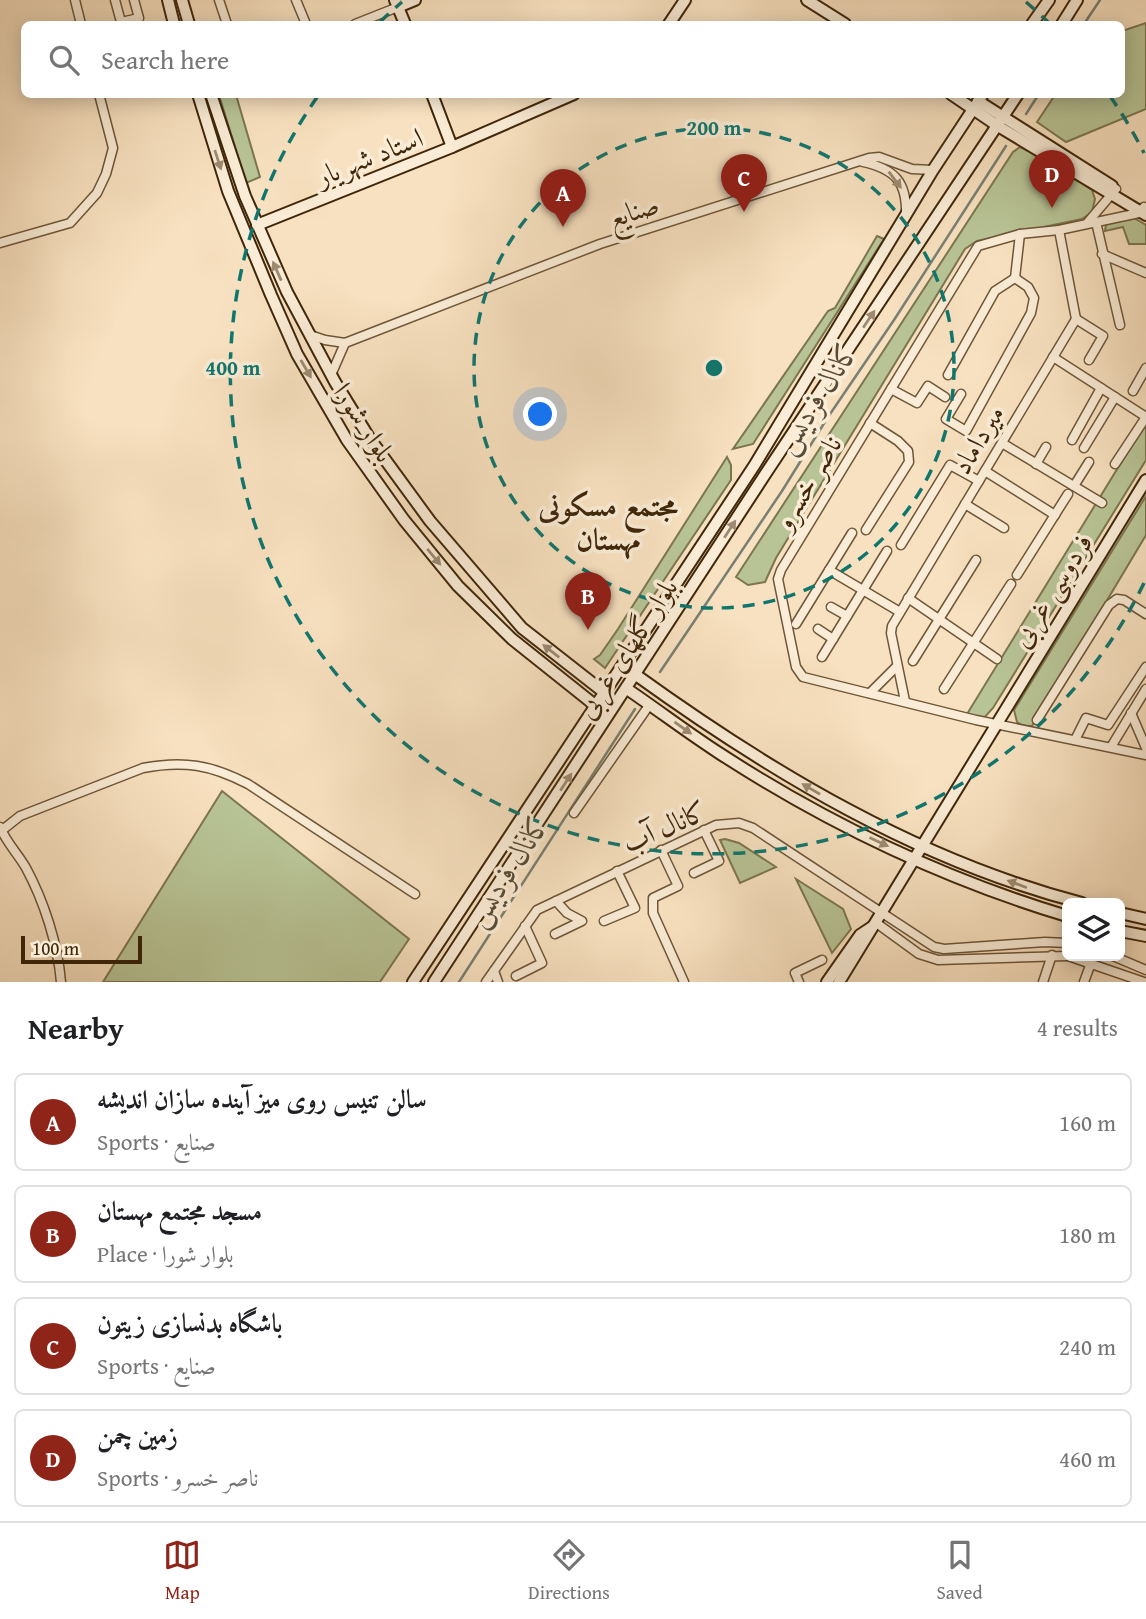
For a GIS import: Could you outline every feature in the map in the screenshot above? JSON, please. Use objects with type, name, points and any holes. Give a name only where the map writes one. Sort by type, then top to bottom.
[{"type":"main road","points":[[168,0],[173,21]]},
{"type":"main road","points":[[182,0],[188,21]]},
{"type":"main road","points":[[404,21],[396,4],[415,0]]},
{"type":"main road","points":[[671,21],[685,0]]},
{"type":"main road","points":[[807,0],[822,4],[842,21]]},
{"type":"main road","points":[[1034,21],[1049,0]]},
{"type":"main road","points":[[1064,21],[1077,0]]},
{"type":"main road","name":"بلوار شورا","points":[[199,98],[228,191],[271,295],[297,354],[347,440],[404,520],[458,586],[512,639],[596,706]]},
{"type":"main road","name":"بلوار شورا","points":[[212,98],[235,169],[257,225],[308,335],[401,482],[430,521],[522,628],[605,693]]},
{"type":"main road","points":[[434,98],[452,147]]},
{"type":"main road","name":"استاد شهریار","points":[[257,225],[452,147],[564,98]]},
{"type":"main road","points":[[1016,98],[1015,117],[1023,131]]},
{"type":"main road","name":"بلوار گلهای غربی","points":[[436,981],[702,572],[1016,98]]},
{"type":"main road","points":[[978,101],[1000,122],[1114,191]]},
{"type":"main road","name":"بلوار گلهای غربی","points":[[413,982],[754,466],[933,170],[978,101]]},
{"type":"main road","points":[[1000,122],[1023,131],[1144,211]]},
{"type":"main road","name":"فردوسی غربی","points":[[876,920],[1146,480]]},
{"type":"main road","points":[[689,566],[700,564],[702,572]]},
{"type":"main road","points":[[636,676],[793,778],[922,847],[1040,892],[1063,898]]},
{"type":"main road","points":[[627,689],[719,753],[807,806],[914,859],[991,891],[1062,914]]},
{"type":"main road","points":[[650,704],[651,695],[659,692]]},
{"type":"main road","points":[[525,815],[525,823],[529,827],[538,825]]},
{"type":"main road","points":[[1125,914],[1146,919]]},
{"type":"main road","points":[[827,982],[860,935],[876,920]]},
{"type":"main road","points":[[839,982],[867,940],[876,920]]},
{"type":"main road","points":[[1125,933],[1146,936]]},
{"type":"street","points":[[75,0],[80,21]]},
{"type":"street","points":[[115,0],[121,21]]},
{"type":"street","points":[[126,21],[139,18],[134,0]]},
{"type":"street","points":[[219,0],[226,21]]},
{"type":"street","points":[[296,0],[305,21]]},
{"type":"street","points":[[361,21],[396,4]]},
{"type":"street","points":[[0,243],[70,223],[97,192],[106,174],[113,148],[100,98]]},
{"type":"street","name":"صنایع","points":[[345,343],[600,244],[860,161],[879,157],[912,169],[933,170]]},
{"type":"street","points":[[860,161],[883,166],[896,176],[906,197],[906,218]]},
{"type":"street","points":[[1085,224],[1114,191]]},
{"type":"street","name":"ناصر خسرو","points":[[1144,211],[1059,230],[1020,234],[984,243],[971,254],[781,569],[778,579],[796,667],[800,675],[996,724],[1146,755]]},
{"type":"street","points":[[1096,222],[1120,325]]},
{"type":"street","points":[[1059,230],[1076,319],[1103,336],[1089,360]]},
{"type":"street","points":[[1015,278],[1020,234]]},
{"type":"street","points":[[1102,254],[1146,273]]},
{"type":"street","points":[[948,375],[995,291],[1015,278]]},
{"type":"street","points":[[961,394],[946,419],[966,431],[1031,313],[1034,298],[1028,287],[1015,278]]},
{"type":"street","name":"میرداماد","points":[[905,701],[891,634],[900,612],[1076,319]]},
{"type":"street","points":[[308,335],[345,343],[331,375]]},
{"type":"street","points":[[1053,357],[1146,417],[1115,464]]},
{"type":"street","points":[[1133,391],[1146,368]]},
{"type":"street","points":[[891,389],[917,403],[928,386],[945,397]]},
{"type":"street","points":[[1072,440],[1101,388]]},
{"type":"street","points":[[1083,448],[1115,397]]},
{"type":"street","points":[[866,530],[909,461],[908,451],[898,441],[870,423]]},
{"type":"street","points":[[1002,443],[1102,503]]},
{"type":"street","points":[[1036,464],[1046,447]]},
{"type":"street","points":[[1074,486],[1089,462]]},
{"type":"street","points":[[901,545],[950,465],[979,481]]},
{"type":"street","points":[[985,471],[1055,515]]},
{"type":"street","points":[[1017,575],[1068,494]]},
{"type":"street","points":[[965,504],[1004,528]]},
{"type":"street","points":[[796,624],[852,533]]},
{"type":"street","points":[[822,657],[887,551]]},
{"type":"street","points":[[913,661],[976,559]]},
{"type":"street","points":[[829,570],[900,612]]},
{"type":"street","points":[[944,689],[1011,584]]},
{"type":"street","points":[[908,598],[997,659]]},
{"type":"street","points":[[1037,720],[1109,605],[1116,599],[1124,600],[1146,614]]},
{"type":"street","points":[[831,607],[847,616]]},
{"type":"street","points":[[818,629],[833,639]]},
{"type":"street","points":[[870,693],[897,666]]},
{"type":"street","points":[[1075,740],[1086,718],[1108,725],[1146,667]]},
{"type":"street","points":[[1111,747],[1146,689]]},
{"type":"street","points":[[574,813],[650,704]]},
{"type":"street","points":[[1131,713],[1146,748]]},
{"type":"street","points":[[61,982],[53,940],[38,897],[27,870],[1,828],[20,816],[143,768],[164,764],[202,766],[222,771],[248,783],[415,894]]},
{"type":"street","name":"کانال آب","points":[[486,982],[537,910],[716,825],[739,823],[753,828],[876,920]]},
{"type":"street","points":[[694,873],[719,861],[704,830]]},
{"type":"street","points":[[661,850],[678,886],[653,898],[653,914],[684,982]]},
{"type":"street","points":[[604,921],[635,908],[617,871]]},
{"type":"street","points":[[555,934],[582,921],[567,913],[556,901]]},
{"type":"street","points":[[876,920],[944,949],[1062,943]]},
{"type":"street","points":[[876,920],[919,954],[938,960],[1062,956]]},
{"type":"street","points":[[516,976],[542,963],[525,926]]},
{"type":"street","points":[[1043,982],[1052,955]]},
{"type":"street","points":[[799,982],[795,973],[822,960]]},
{"type":"street","points":[[1084,961],[1144,982]]},
{"type":"street","points":[[1125,961],[1146,970]]},
{"type":"street","points":[[1084,982],[1091,963]]},
{"type":"street","points":[[494,971],[498,982]]},
{"type":"green space","points":[[1146,23],[1146,109],[1066,142],[1037,122],[1053,98],[1125,98],[1125,30]]},
{"type":"green space","points":[[220,98],[237,98],[260,177],[246,183]]},
{"type":"green space","points":[[1020,147],[1043,158],[1092,190],[1095,199],[1092,212],[1082,219],[977,241],[965,249],[776,558],[765,582],[748,585],[736,577],[1013,152]]},
{"type":"green space","points":[[1134,218],[1146,225],[1146,244],[1129,244],[1123,227],[1105,231],[1106,224]]},
{"type":"green space","points":[[877,236],[884,239],[753,444],[733,449],[828,311],[835,308]]},
{"type":"green space","points":[[1146,422],[1146,460],[993,708],[984,718],[967,714]]},
{"type":"green space","points":[[727,457],[731,465],[731,480],[605,668],[594,659],[600,655],[618,629]]},
{"type":"green space","points":[[1146,496],[1146,535],[1032,726],[1023,726],[1017,722],[1014,710]]},
{"type":"green space","points":[[222,791],[409,939],[380,982],[103,982]]},
{"type":"green space","points":[[720,840],[739,843],[776,867],[740,883]]},
{"type":"green space","points":[[796,879],[843,909],[851,929],[832,953]]},
{"type":"waterway","name":"کانال فردیس","points":[[1086,21],[1100,0]]},
{"type":"waterway","name":"کانال فردیس","points":[[1026,114],[1036,98]]},
{"type":"waterway","name":"کانال فردیس","points":[[660,672],[782,491],[1006,146]]},
{"type":"waterway","name":"کانال فردیس","points":[[459,982],[635,709]]},
{"type":"place","name":"زمین چمن","points":[[1052,208]]},
{"type":"place","name":"باشگاه بدنسازی زیتون","points":[[744,212]]},
{"type":"place","name":"سالن تنیس روی میز آینده سازان اندیشه","points":[[563,227]]},
{"type":"place","name":"مسجد مجتمع مهستان","points":[[588,630]]},
{"type":"district","name":"مجتمع مسکونی مهستان","points":[[608,522]]}]
